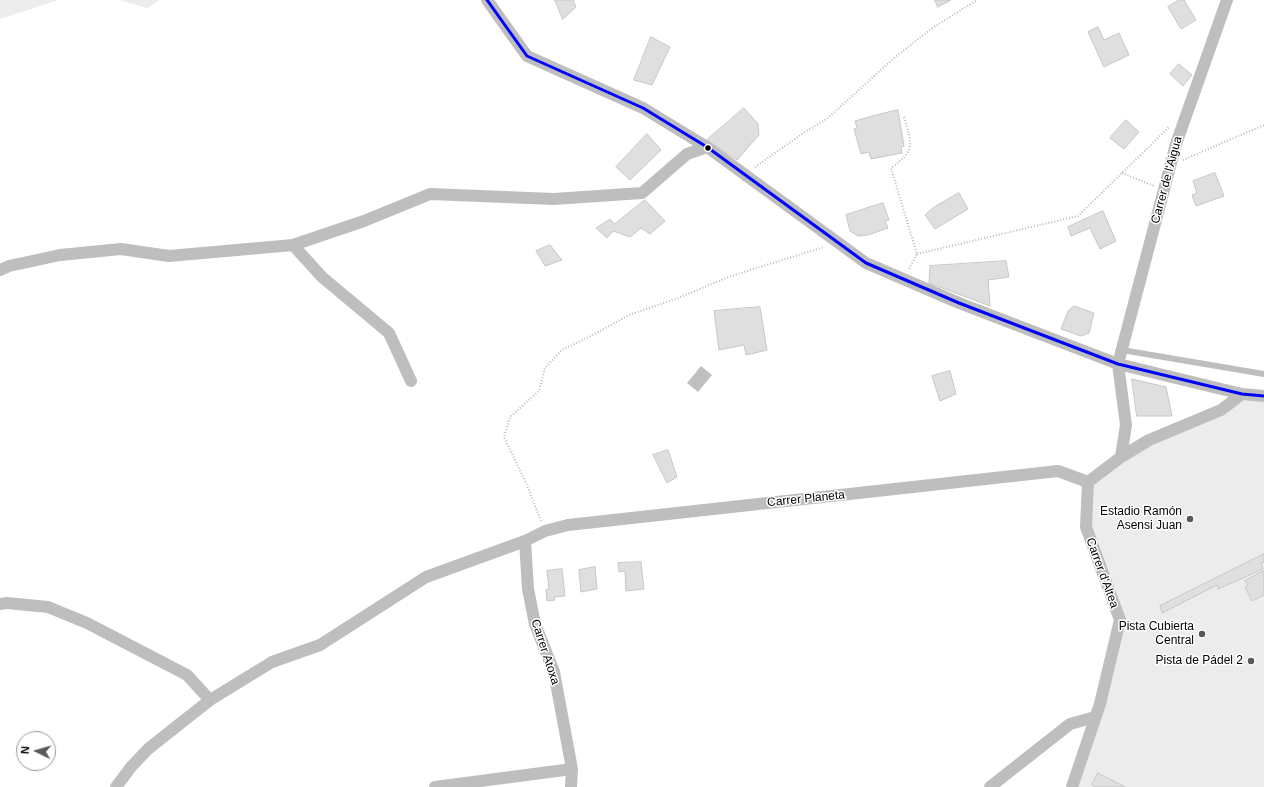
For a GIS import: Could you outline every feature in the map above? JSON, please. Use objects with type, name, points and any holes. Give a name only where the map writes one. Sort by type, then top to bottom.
[{"type":"street","points":[[487,0],[527,56],[643,108],[708,147],[866,263],[959,303],[1118,364],[1242,394],[1264,396]]},
{"type":"street","name":"Carrer de l'Aigua","points":[[1118,364],[1176,144],[1227,0]]},
{"type":"street","points":[[0,270],[9,266],[60,255],[121,249],[169,256],[293,245],[364,221],[430,194],[554,199],[642,193],[687,154],[708,147]]},
{"type":"street","points":[[293,245],[322,277],[389,333],[411,381]]},
{"type":"street","points":[[1118,364],[1126,425],[1121,456]]},
{"type":"street","points":[[1088,482],[1121,456],[1149,440],[1221,410],[1242,394]]},
{"type":"street","name":"Carrer Planeta","points":[[116,787],[131,767],[148,749],[210,700],[272,662],[320,645],[426,577],[525,541],[545,531],[568,525],[1058,471],[1088,482]]},
{"type":"street","name":"Carrer d'Altea","points":[[1072,787],[1100,704],[1120,620],[1086,527],[1088,482]]},
{"type":"street","name":"Carrer Atoxa","points":[[525,541],[528,589],[535,624],[554,672],[572,769],[571,787]]},
{"type":"street","points":[[0,604],[7,603],[48,607],[87,623],[187,674],[210,700]]},
{"type":"street","points":[[990,787],[1070,724],[1095,717]]},
{"type":"street","points":[[435,787],[572,769]]},
{"type":"lane","points":[[1122,350],[1264,374]]},
{"type":"path","points":[[745,174],[805,132],[828,118],[894,58],[931,29],[977,0]]},
{"type":"path","points":[[903,279],[917,254],[891,168],[903,160],[910,151],[910,138],[904,118]]},
{"type":"path","points":[[917,254],[1078,216],[1172,124]]},
{"type":"path","points":[[1171,165],[1264,125]]},
{"type":"path","points":[[1122,173],[1164,190]]},
{"type":"path","points":[[545,531],[526,483],[504,437],[510,417],[539,391],[545,368],[562,350],[629,315],[678,298],[731,276],[837,242]]},
{"type":"shaded area","points":[[0,0],[58,0],[0,19]]},
{"type":"shaded area","points":[[120,0],[160,0],[147,8]]},
{"type":"shaded area","points":[[701,366],[712,375],[698,392],[687,383]]},
{"type":"shaded area","points":[[1242,394],[1264,396],[1264,787],[1072,787],[1120,620],[1086,527],[1088,482],[1121,457]]},
{"type":"building","points":[[555,0],[573,0],[576,7],[563,19]]},
{"type":"building","points":[[935,0],[951,0],[938,7]]},
{"type":"building","points":[[1179,0],[1184,0],[1196,20],[1181,29],[1168,7]]},
{"type":"building","points":[[1098,27],[1104,40],[1119,33],[1129,55],[1104,67],[1088,32]]},
{"type":"building","points":[[651,37],[670,47],[652,85],[634,80]]},
{"type":"building","points":[[1179,64],[1192,75],[1183,86],[1170,74]]},
{"type":"building","points":[[744,108],[758,124],[759,135],[737,160],[707,140]]},
{"type":"building","points":[[898,110],[904,146],[901,147],[902,153],[871,159],[869,152],[861,154],[854,129],[857,128],[855,121]]},
{"type":"building","points":[[1126,120],[1139,132],[1124,149],[1110,138]]},
{"type":"building","points":[[647,134],[661,150],[630,180],[616,167]]},
{"type":"building","points":[[1215,173],[1224,196],[1196,206],[1192,195],[1197,193],[1193,181]]},
{"type":"building","points":[[959,193],[968,209],[935,229],[925,215],[934,207]]},
{"type":"building","points":[[645,200],[665,221],[650,234],[641,228],[630,237],[613,231],[607,238],[596,228],[610,219],[614,224]]},
{"type":"building","points":[[883,203],[889,220],[885,221],[888,228],[868,235],[858,236],[850,231],[846,215]]},
{"type":"building","points":[[1103,211],[1116,241],[1100,249],[1090,228],[1071,236],[1068,227]]},
{"type":"building","points":[[550,245],[562,260],[545,266],[536,251]]},
{"type":"building","points":[[1006,261],[1009,277],[988,280],[990,306],[929,283],[930,266]]},
{"type":"building","points":[[1074,306],[1094,313],[1089,333],[1081,336],[1061,329],[1068,311]]},
{"type":"building","points":[[760,307],[767,350],[746,355],[744,345],[719,350],[714,311]]},
{"type":"building","points":[[950,371],[956,394],[940,401],[932,376]]},
{"type":"building","points":[[1132,379],[1166,387],[1172,416],[1137,416]]},
{"type":"building","points":[[668,450],[677,477],[667,483],[653,455]]},
{"type":"building","points":[[1264,554],[1264,562],[1261,563],[1263,569],[1218,589],[1217,585],[1162,613],[1160,606]]},
{"type":"building","points":[[641,562],[644,589],[626,591],[625,571],[619,572],[618,563]]},
{"type":"building","points":[[595,567],[597,589],[581,592],[579,570]]},
{"type":"building","points":[[562,569],[565,596],[554,597],[555,600],[547,601],[546,590],[549,589],[547,571]]},
{"type":"building","points":[[1264,571],[1264,595],[1252,601],[1245,587],[1248,585],[1245,581]]},
{"type":"building","points":[[1098,773],[1125,787],[1096,787],[1092,785]]},
{"type":"transit line","points":[[487,0],[527,56],[643,108],[707,147],[866,263],[959,303],[1118,364],[1242,394],[1264,396]]},
{"type":"place","name":"Estadio Ramón Asensi Juan","points":[[1190,519]]},
{"type":"place","name":"Pista Cubierta Central","points":[[1202,634]]},
{"type":"place","name":"Pista de Pádel 2","points":[[1251,661]]}]
